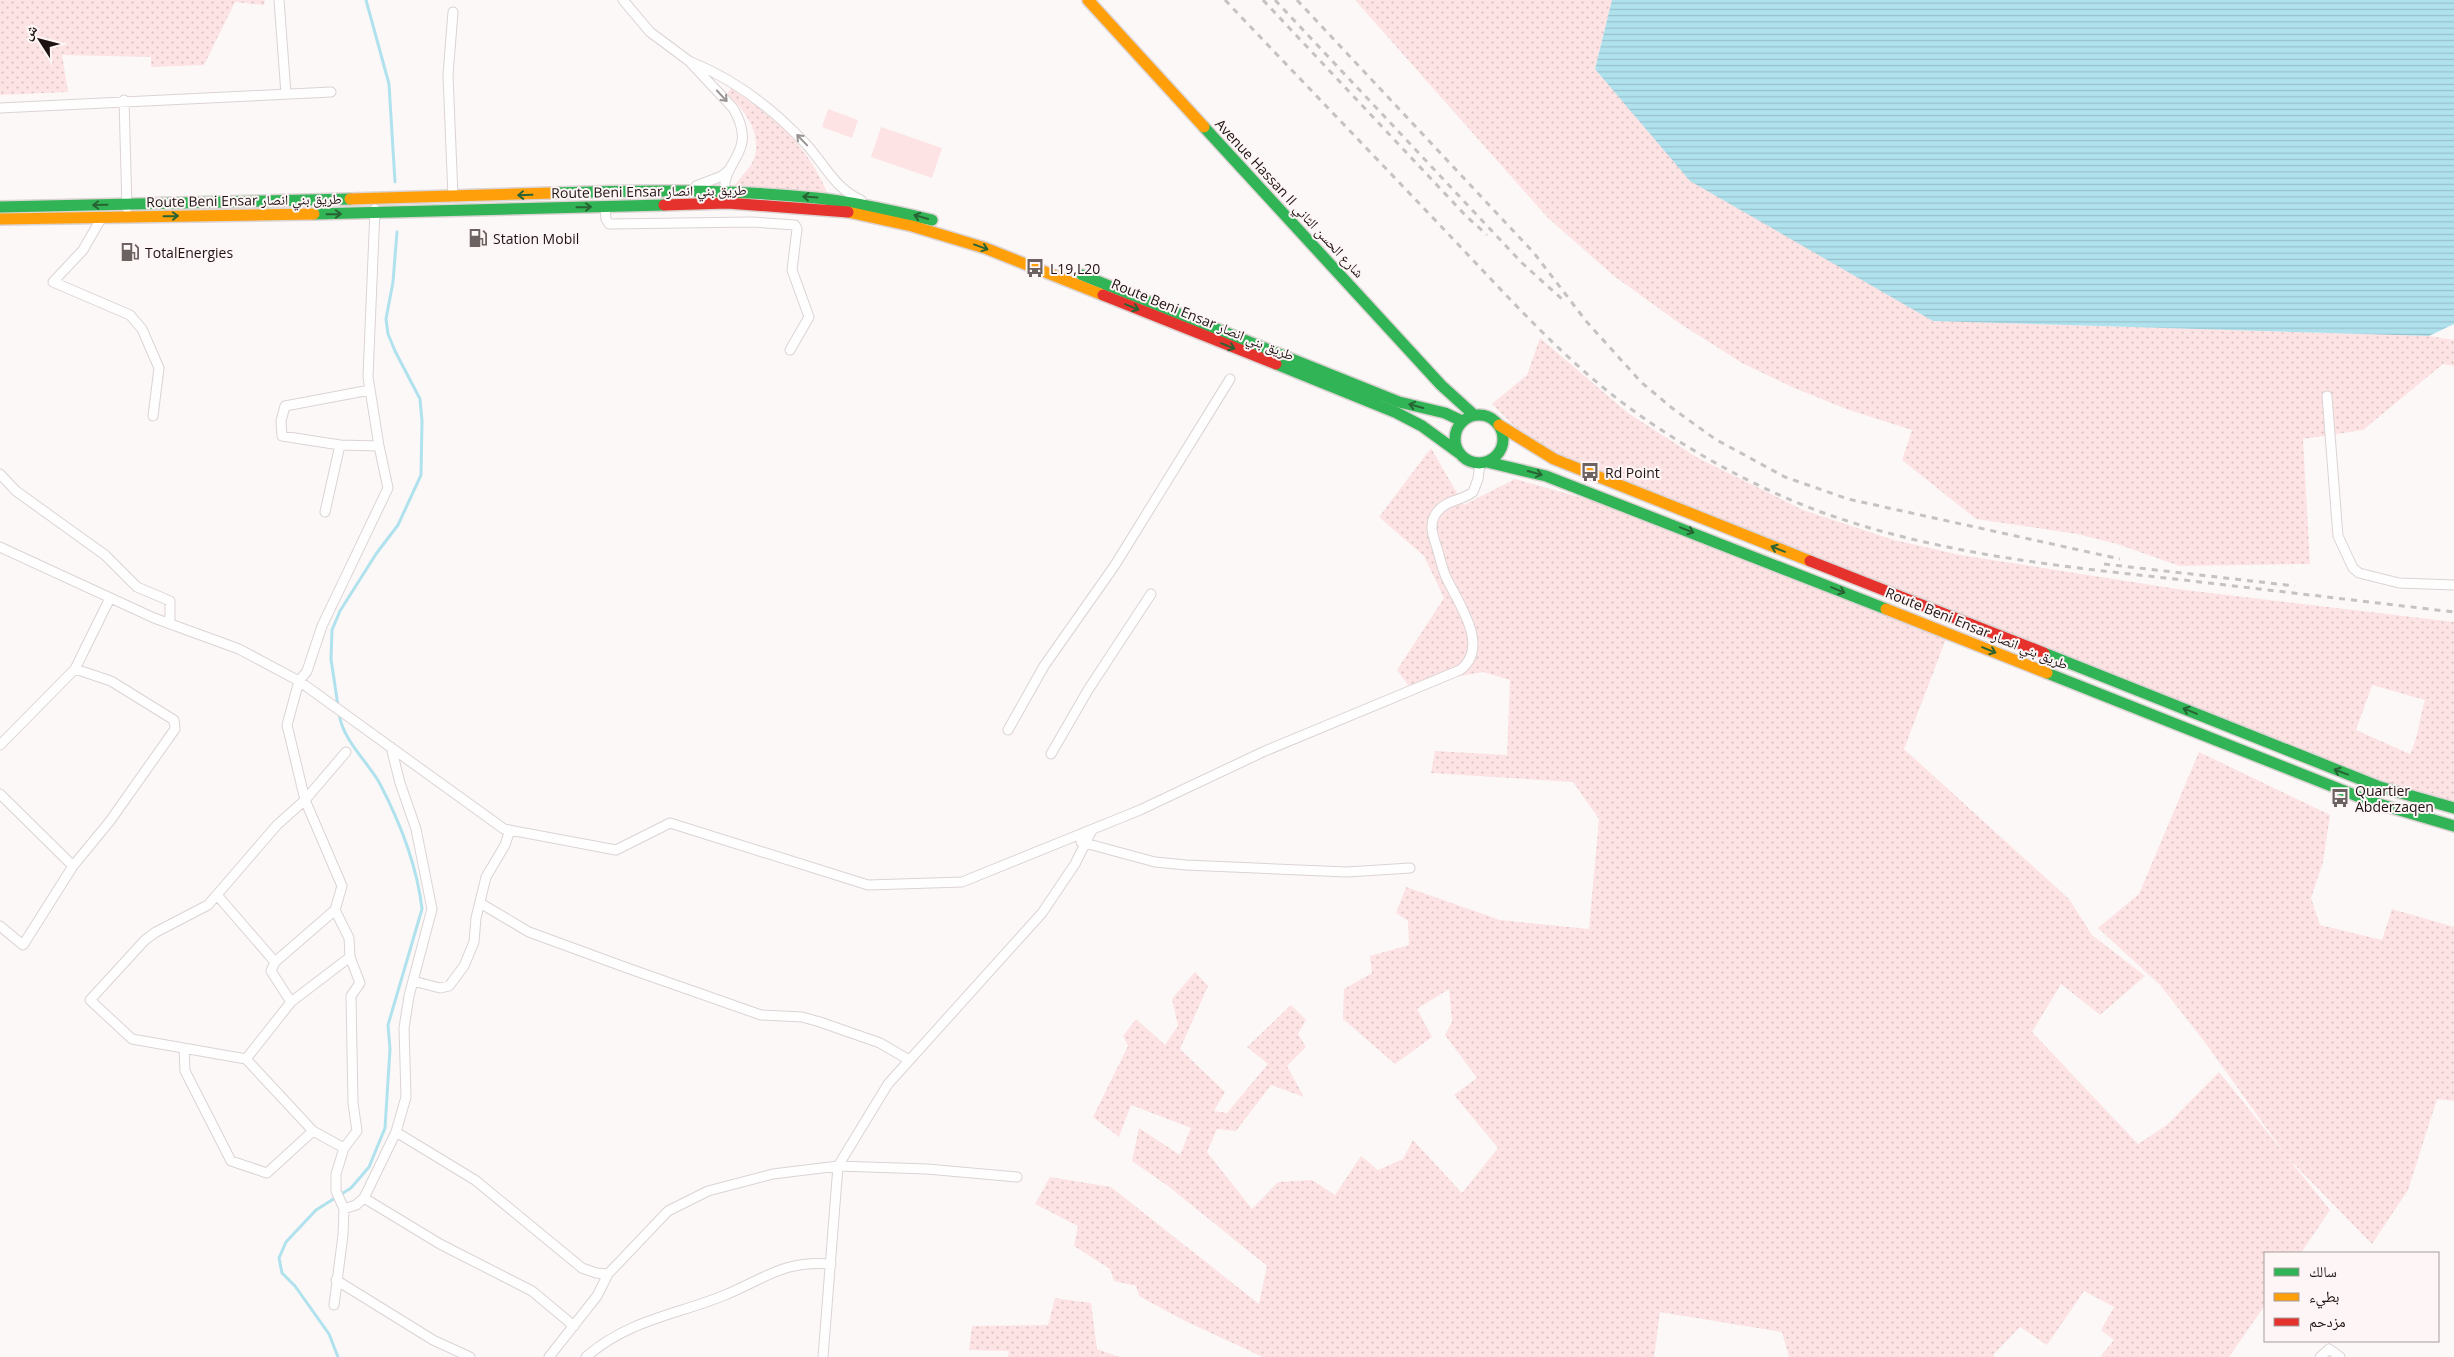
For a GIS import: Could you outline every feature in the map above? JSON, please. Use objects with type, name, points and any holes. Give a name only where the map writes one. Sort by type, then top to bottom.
[{"type":"main road","name":"Avenue Hassan II شارع الحسن الثاني","points":[[1088,0],[1441,385],[1467,418]]},
{"type":"main road","name":"Route Beni Ensar طريق بني انصار","points":[[0,207],[685,190],[726,197],[752,204],[837,210],[912,226],[985,248],[1397,413],[1422,426],[1459,452]]},
{"type":"main road","name":"Route Beni Ensar طريق بني انصار","points":[[0,219],[605,207],[726,197],[834,198],[907,213],[965,230],[1177,312],[1399,402],[1467,418]]},
{"type":"main road","points":[[1488,416],[1500,425],[1503,443],[1497,454],[1484,462],[1470,462],[1459,452],[1454,439],[1457,428],[1467,418],[1488,416]]},
{"type":"main road","name":"Route Beni Ensar طريق بني انصار","points":[[1500,425],[1554,459],[1930,610],[2380,786],[2420,800],[2454,808]]},
{"type":"main road","name":"Route Beni Ensar طريق بني انصار","points":[[1484,462],[1546,476],[2372,802],[2454,826]]},
{"type":"street","points":[[279,0],[286,94]]},
{"type":"street","points":[[623,0],[650,32],[689,61],[733,108],[739,118],[742,128],[742,144],[725,183],[726,197]]},
{"type":"street","points":[[452,197],[448,75],[453,12]]},
{"type":"street","points":[[689,61],[730,80],[761,102],[807,145],[832,180],[851,195],[875,206]]},
{"type":"street","points":[[0,108],[124,100],[331,92]]},
{"type":"street","points":[[124,100],[127,216]]},
{"type":"street","points":[[685,190],[711,182],[731,168]]},
{"type":"street","points":[[832,180],[837,210]]},
{"type":"street","points":[[292,1002],[271,971],[275,962],[335,910],[342,886],[305,800],[287,725],[299,682],[307,671],[322,626],[388,488],[368,377],[376,199]]},
{"type":"street","points":[[752,204],[752,222]]},
{"type":"street","points":[[605,207],[606,219],[609,224],[752,222],[795,224],[798,229],[792,270],[809,317],[790,350]]},
{"type":"street","points":[[102,216],[83,250],[53,282],[130,315],[142,329],[159,368],[153,416]]},
{"type":"street","points":[[1008,730],[1044,666],[1115,565],[1230,379]]},
{"type":"street","points":[[370,390],[285,406],[280,421],[282,436],[340,445],[379,446]]},
{"type":"street","points":[[2327,396],[2338,536],[2353,568],[2358,574],[2399,583],[2454,585]]},
{"type":"street","points":[[325,512],[340,445]]},
{"type":"street","points":[[0,547],[170,624],[239,649],[299,682],[324,698],[504,829],[616,850],[670,824],[868,885],[962,882],[1140,810],[1265,751],[1466,666],[1472,652],[1473,636],[1445,575],[1431,525],[1441,507],[1473,492],[1484,462]]},
{"type":"street","points":[[0,474],[16,490],[105,555],[137,587],[170,601],[170,624]]},
{"type":"street","points":[[1051,754],[1088,690],[1151,594]]},
{"type":"street","points":[[0,745],[75,669],[110,598]]},
{"type":"street","points":[[0,926],[23,945],[73,866],[110,821],[175,729],[174,720],[111,681],[75,669]]},
{"type":"street","points":[[343,1206],[356,1205],[364,1198],[396,1132],[406,1097],[404,1028],[413,981],[432,909],[416,829],[400,783],[392,747]]},
{"type":"street","points":[[344,1148],[313,1132],[246,1059],[132,1039],[90,1000],[145,940],[156,932],[208,906],[277,825],[305,800],[346,752]]},
{"type":"street","points":[[0,794],[73,866]]},
{"type":"street","points":[[413,981],[440,988],[449,986],[464,966],[474,942],[476,918],[486,877],[505,845],[510,830]]},
{"type":"street","points":[[823,1357],[838,1166],[888,1084],[1042,913],[1067,877],[1092,830]]},
{"type":"street","points":[[1073,837],[1085,845],[1154,862],[1186,865],[1347,872],[1410,868]]},
{"type":"street","points":[[217,895],[275,962]]},
{"type":"street","points":[[480,904],[529,932],[630,969],[761,1015],[802,1017],[820,1022],[880,1043],[909,1060]]},
{"type":"street","points":[[334,1305],[343,1235],[343,1206],[336,1191],[336,1174],[344,1148],[357,1131],[353,1103],[354,1072],[351,996],[360,983],[350,957],[349,938],[335,910]]},
{"type":"street","points":[[246,1059],[292,1002],[350,957]]},
{"type":"street","points":[[184,1048],[185,1070],[230,1161],[267,1173],[313,1132]]},
{"type":"street","points":[[396,1132],[475,1180],[582,1268],[596,1273],[608,1274]]},
{"type":"street","points":[[549,1357],[597,1296],[608,1274],[668,1211],[708,1191],[773,1174],[838,1166],[927,1168],[1016,1177]]},
{"type":"street","points":[[364,1198],[440,1244],[532,1291],[574,1326]]},
{"type":"street","points":[[586,1357],[607,1341],[638,1324],[725,1295],[787,1267],[808,1262],[831,1264]]},
{"type":"street","points":[[336,1280],[433,1340],[470,1357]]},
{"type":"street","points":[[2320,1357],[2329,1349],[2340,1357]]},
{"type":"shaded area","points":[[0,0],[265,0],[264,5],[235,2],[204,65],[151,67],[151,57],[62,55],[68,92],[0,95]]},
{"type":"shaded area","points":[[1355,0],[1612,0],[1595,69],[1933,321],[2429,336],[2454,340],[2454,366],[2443,364],[2363,430],[2303,439],[2310,564],[2180,566],[2117,544],[2077,534],[1976,519],[1902,460],[1912,430],[1849,410],[1794,388],[1742,363],[1679,323],[1614,276],[1548,218]]},
{"type":"shaded area","points":[[731,88],[787,132],[808,158],[827,192],[734,186],[751,165],[756,145],[755,135],[747,117],[727,94]]},
{"type":"shaded area","points":[[828,109],[858,120],[852,138],[822,127]]},
{"type":"shaded area","points":[[881,127],[942,148],[932,178],[871,157]]},
{"type":"shaded area","points":[[1540,338],[1628,413],[1698,458],[1803,510],[1894,540],[1960,555],[2177,589],[2454,622],[2454,802],[2402,788],[1590,472],[1520,432],[1492,404],[1527,375]],"holes":[[[2372,685],[2425,700],[2410,754],[2356,730]]]},
{"type":"shaded area","points":[[1431,448],[1464,505],[1515,479],[1590,500],[1946,639],[1904,749],[2069,899],[2092,935],[2145,976],[2100,1015],[2061,984],[2032,1032],[2138,1144],[2167,1125],[2219,1072],[2285,1154],[2204,1041],[2160,985],[2098,928],[2139,894],[2199,752],[2330,815],[2323,862],[2311,898],[2320,925],[2382,940],[2392,909],[2454,927],[2454,1101],[2437,1099],[2408,1190],[2372,1244],[2288,1158],[2330,1210],[2302,1252],[2264,1252],[2264,1306],[2229,1357],[2100,1357],[2114,1340],[2101,1330],[2114,1307],[2084,1291],[2047,1345],[2020,1327],[1993,1355],[1995,1357],[1789,1357],[1782,1332],[1660,1312],[1654,1357],[1263,1357],[1185,1321],[1139,1296],[1136,1286],[1114,1281],[1110,1269],[1074,1246],[1078,1226],[1035,1204],[1050,1177],[1111,1187],[1259,1304],[1267,1266],[1168,1186],[1132,1161],[1139,1128],[1180,1155],[1191,1128],[1131,1105],[1119,1137],[1093,1117],[1128,1046],[1123,1036],[1136,1019],[1165,1045],[1178,1026],[1172,999],[1195,972],[1208,986],[1180,1049],[1225,1092],[1214,1111],[1227,1113],[1268,1064],[1247,1047],[1291,1005],[1306,1020],[1298,1034],[1306,1047],[1287,1066],[1304,1097],[1271,1085],[1236,1131],[1217,1129],[1207,1152],[1252,1209],[1278,1182],[1312,1180],[1335,1195],[1361,1156],[1378,1170],[1403,1159],[1413,1140],[1462,1193],[1498,1148],[1454,1095],[1477,1078],[1445,1035],[1452,1022],[1449,989],[1417,1009],[1432,1037],[1395,1064],[1343,1019],[1344,989],[1372,973],[1370,956],[1409,945],[1408,921],[1396,913],[1406,887],[1500,920],[1589,929],[1599,819],[1573,782],[1431,773],[1435,751],[1507,755],[1510,680],[1483,672],[1408,685],[1397,670],[1444,598],[1424,556],[1379,517]]},
{"type":"shaded area","points":[[1055,1298],[1091,1303],[1097,1349],[1120,1357],[1008,1357],[1009,1351],[969,1350],[972,1326],[1048,1325]]},
{"type":"water","points":[[1612,0],[2454,0],[2454,324],[2429,336],[1933,321],[1690,181],[1595,69]]},
{"type":"waterway","points":[[366,0],[389,84],[395,182]]},
{"type":"waterway","points":[[338,706],[331,659],[332,630],[340,611],[376,554],[398,525],[421,475],[422,421],[420,399],[395,351],[388,334],[386,319],[393,282],[397,232]]},
{"type":"waterway","points":[[338,1357],[329,1334],[295,1286],[282,1273],[279,1258],[286,1242],[316,1210],[351,1188],[369,1167],[385,1128],[390,1049],[388,1025],[422,909],[416,876],[393,812],[379,782],[345,732],[339,713]]},
{"type":"railway","points":[[1225,0],[1517,307],[1583,371],[1631,409],[1676,439],[1723,467],[1771,491],[1821,512],[1864,526],[1907,538],[1996,556],[2085,569],[2454,612]]},
{"type":"railway","points":[[1263,0],[1466,216],[1487,235]]},
{"type":"railway","points":[[1275,0],[1522,263],[1562,299]]},
{"type":"railway","points":[[1297,0],[1534,253],[1586,321],[1641,382],[1672,408],[1715,439],[1785,477],[1848,499],[2120,559]]},
{"type":"railway","points":[[2104,564],[2295,586]]},
{"type":"traffic: fast","points":[[1204,127],[1441,385],[1474,415]]},
{"type":"traffic: fast","points":[[552,193],[684,191],[783,195],[845,202],[932,220]]},
{"type":"traffic: fast","points":[[0,207],[350,199]]},
{"type":"traffic: fast","points":[[314,214],[664,205]]},
{"type":"traffic: fast","points":[[1082,275],[1399,402],[1445,413],[1462,421]]},
{"type":"traffic: fast","points":[[1276,364],[1397,413],[1422,426],[1459,453]]},
{"type":"traffic: fast","points":[[1474,415],[1484,415],[1493,419],[1499,425],[1503,439],[1499,453],[1493,459],[1484,463],[1474,463],[1465,459],[1459,453],[1455,444],[1455,434],[1459,425],[1465,419],[1474,415]]},
{"type":"traffic: fast","points":[[1487,462],[1546,476],[1886,609]]},
{"type":"traffic: fast","points":[[2044,653],[2380,787],[2454,808]]},
{"type":"traffic: fast","points":[[2047,673],[2372,802],[2454,826]]},
{"type":"traffic: slow","points":[[1088,0],[1204,127]]},
{"type":"traffic: slow","points":[[350,199],[552,193]]},
{"type":"traffic: slow","points":[[848,212],[912,226],[985,248],[1103,295]]},
{"type":"traffic: slow","points":[[0,219],[314,214]]},
{"type":"traffic: slow","points":[[1499,425],[1554,459],[1810,561]]},
{"type":"traffic: slow","points":[[1886,609],[2047,673]]},
{"type":"traffic: jam","points":[[664,205],[727,203],[848,212]]},
{"type":"traffic: jam","points":[[1103,295],[1276,364]]},
{"type":"traffic: jam","points":[[1810,561],[2044,653]]},
{"type":"place","name":"Station Mobil","points":[[478,238]]},
{"type":"place","name":"TotalEnergies","points":[[130,252]]},
{"type":"place","name":"L19,L20","points":[[1035,268]]},
{"type":"place","name":"Rd Point","points":[[1590,472]]},
{"type":"place","name":"Quartier Abderzaqen","points":[[2340,798]]}]
